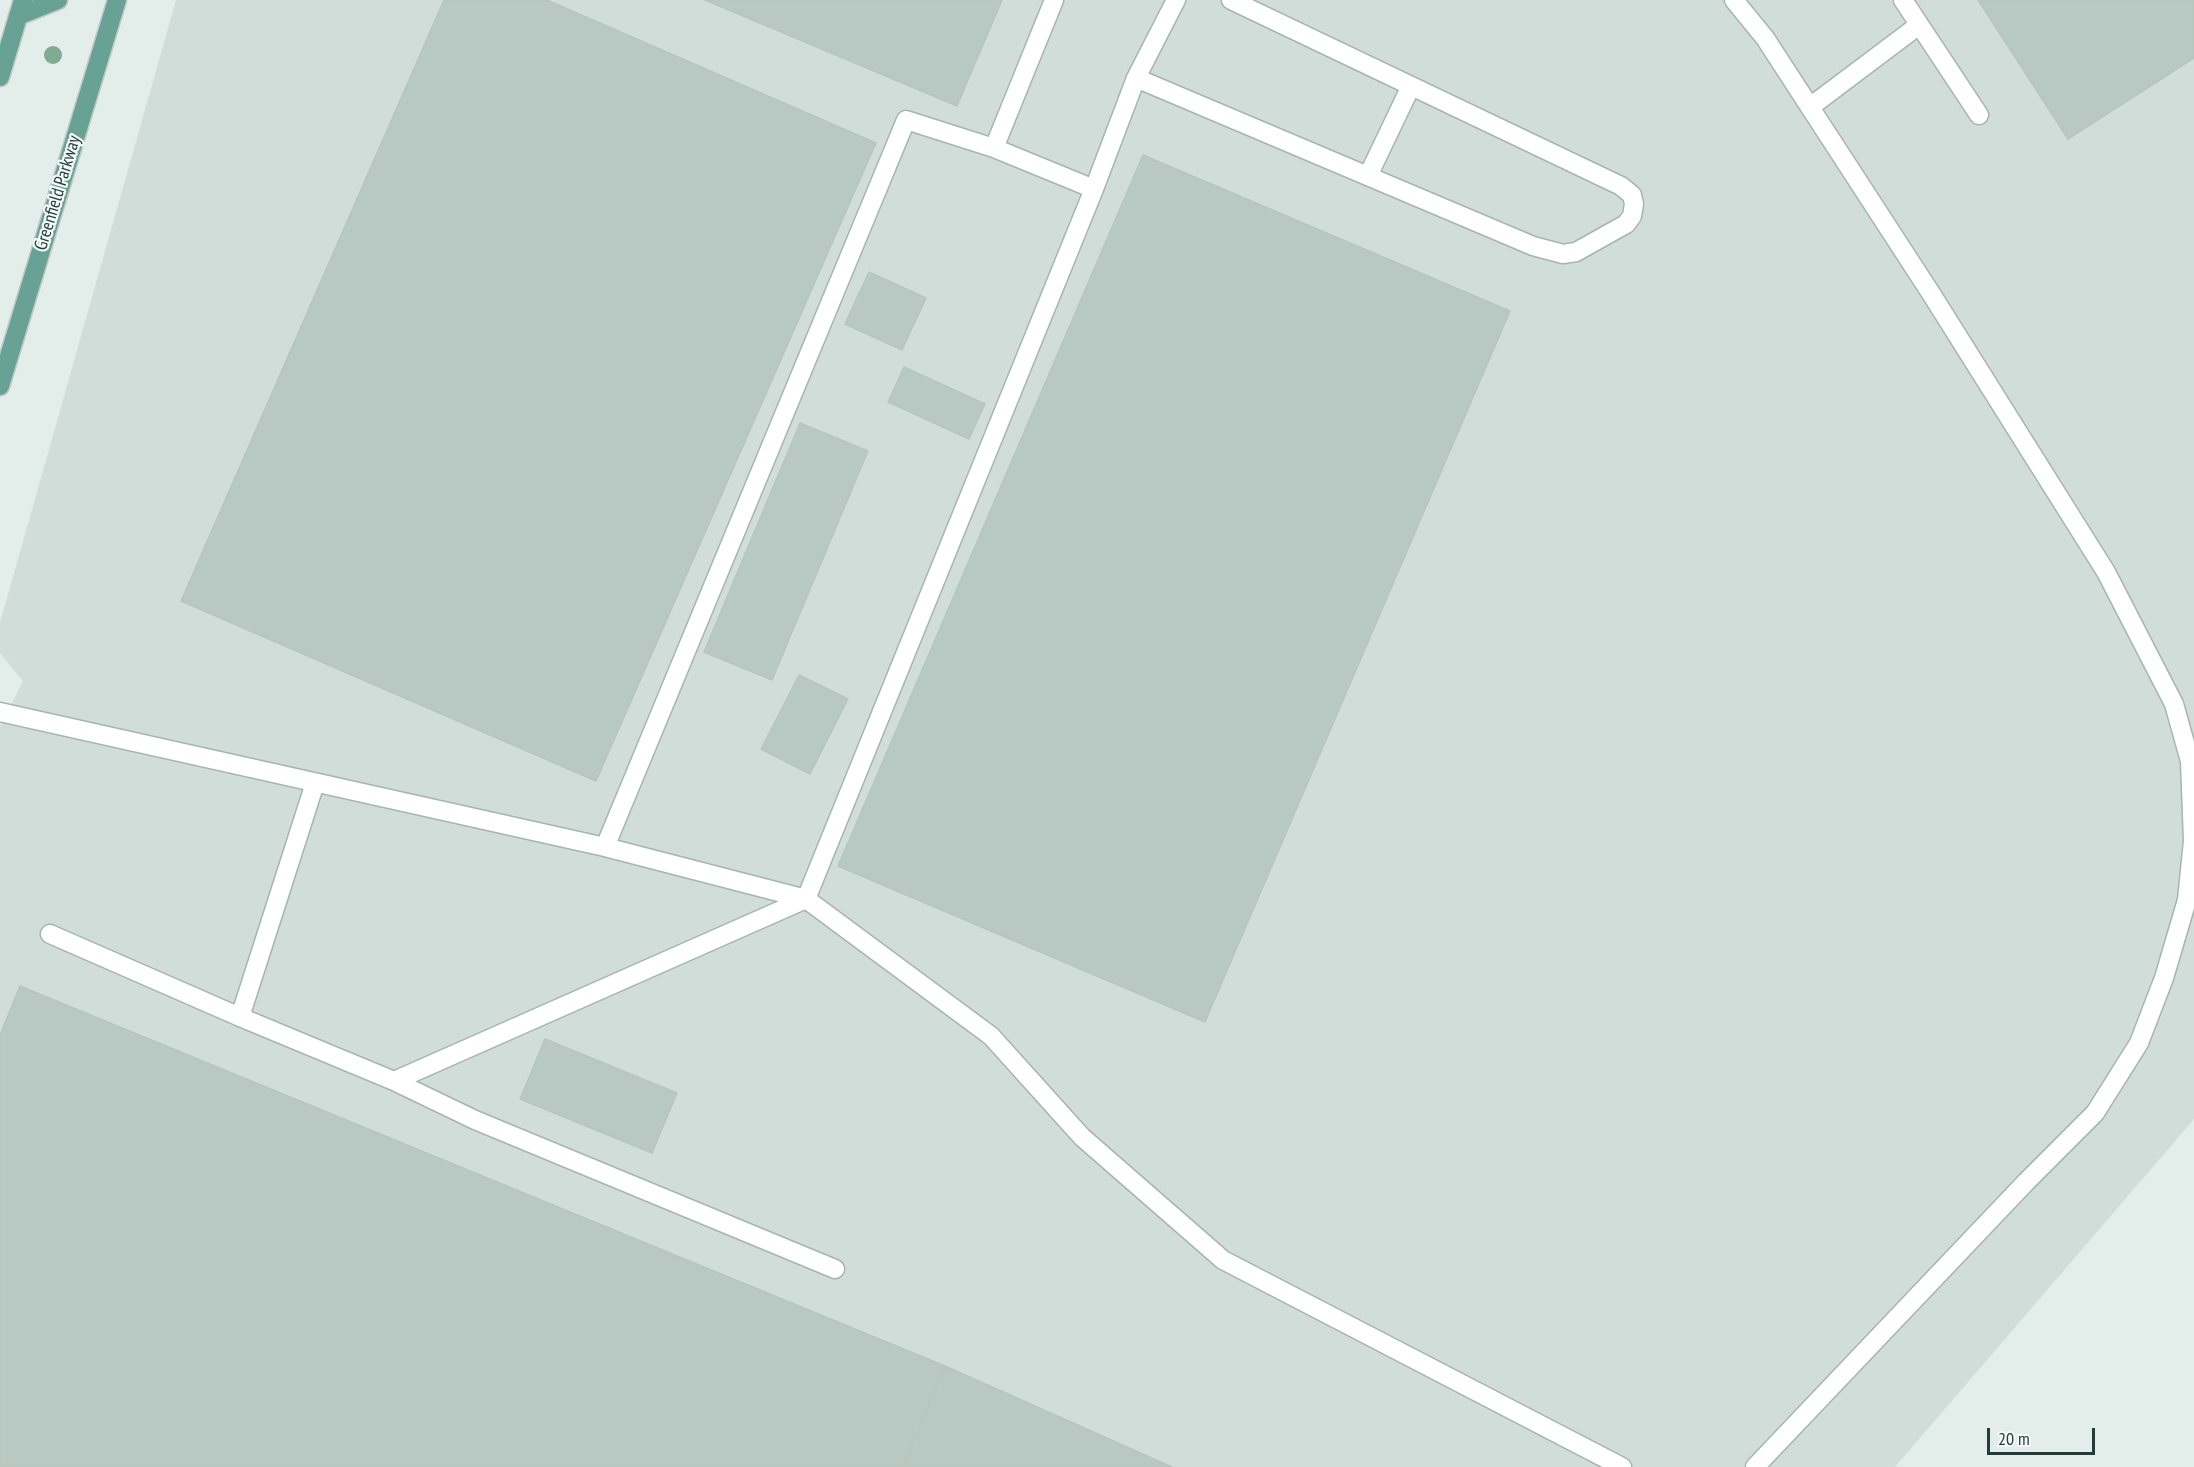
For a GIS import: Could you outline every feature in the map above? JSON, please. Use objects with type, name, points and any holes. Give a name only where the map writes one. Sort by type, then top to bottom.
[{"type":"main road","points":[[0,77],[20,8],[58,0]]},
{"type":"main road","name":"Greenfield Parkway","points":[[0,386],[117,0]]},
{"type":"lane","points":[[994,148],[1054,0]]},
{"type":"lane","points":[[394,1081],[806,899],[1094,189],[1136,78],[1176,0]]},
{"type":"lane","points":[[1136,78],[1533,246],[1563,254],[1576,252],[1589,247],[1626,224],[1632,216],[1634,204],[1632,195],[1621,186],[1231,0]]},
{"type":"lane","points":[[1734,0],[1765,38],[1810,107],[1932,295],[2106,572],[2174,704],[2190,761],[2193,842],[2187,900],[2164,978],[2139,1043],[2095,1113],[2017,1190],[1755,1467]]},
{"type":"lane","points":[[1903,0],[1978,115]]},
{"type":"lane","points":[[1810,107],[1919,25]]},
{"type":"lane","points":[[1368,176],[1411,86]]},
{"type":"lane","points":[[605,847],[906,120],[994,148],[1094,189]]},
{"type":"lane","points":[[0,712],[605,847],[806,899],[991,1036],[1082,1137],[1223,1260],[1622,1467]]},
{"type":"lane","points":[[240,1017],[315,783]]},
{"type":"lane","points":[[50,934],[394,1081],[475,1120],[834,1269]]},
{"type":"shaded area","points":[[176,0],[2194,0],[2194,1119],[1895,1467],[0,1467],[0,727],[23,681],[0,653],[0,623]]},
{"type":"building","points":[[444,0],[547,0],[876,143],[596,781],[181,601]]},
{"type":"building","points":[[705,0],[1002,0],[957,106]]},
{"type":"building","points":[[1978,0],[2194,0],[2194,58],[2068,139]]},
{"type":"building","points":[[1143,155],[1510,311],[1205,1022],[838,866]]},
{"type":"building","points":[[869,272],[926,298],[902,350],[845,324]]},
{"type":"building","points":[[904,367],[985,404],[969,439],[888,402]]},
{"type":"building","points":[[800,423],[868,451],[772,680],[704,652]]},
{"type":"building","points":[[799,675],[848,699],[810,774],[761,749]]},
{"type":"building","points":[[20,986],[945,1366],[903,1467],[0,1467],[0,1035]]},
{"type":"building","points":[[545,1039],[677,1093],[652,1153],[520,1099]]},
{"type":"building","points":[[945,1366],[1172,1467],[903,1467]]}]
